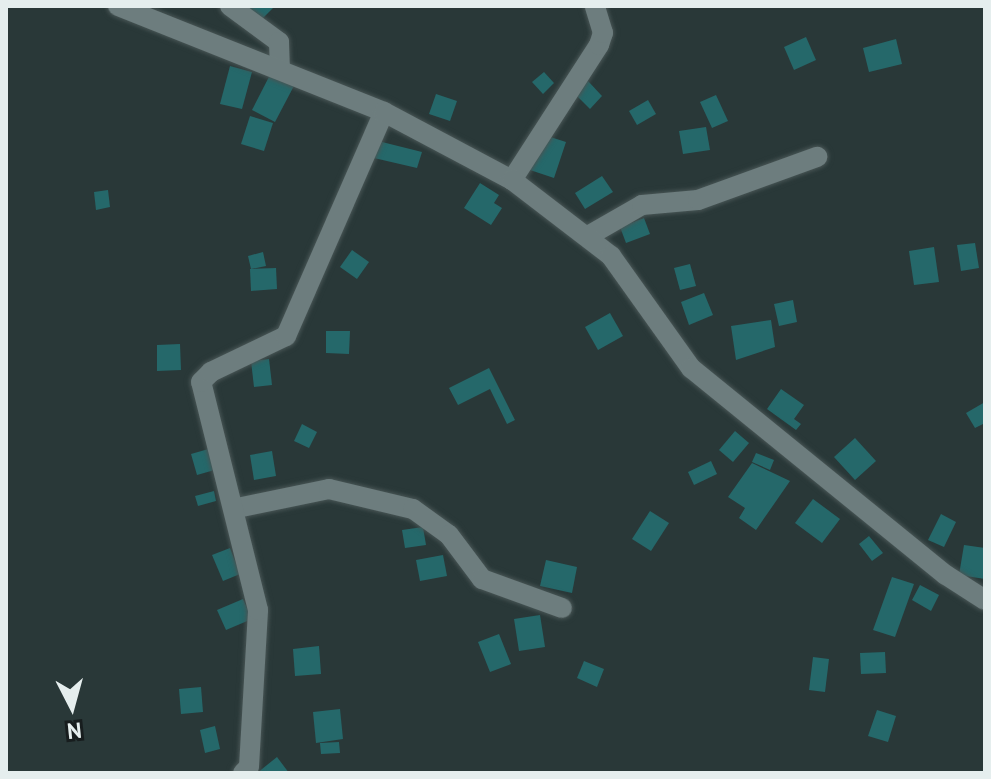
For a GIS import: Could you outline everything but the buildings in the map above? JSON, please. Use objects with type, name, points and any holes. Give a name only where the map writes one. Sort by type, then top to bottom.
[{"type":"street","points":[[118,6],[280,67],[384,112],[512,180],[611,256],[691,368],[946,575],[985,600]]},
{"type":"street","points":[[230,6],[279,42],[280,67]]},
{"type":"street","points":[[512,180],[599,45],[603,33],[595,6]]},
{"type":"street","points":[[243,773],[249,767],[258,610],[237,508],[201,382],[211,372],[286,336],[384,112]]},
{"type":"street","points":[[588,236],[642,205],[698,200],[817,157]]},
{"type":"street","points":[[237,508],[329,489],[413,509],[449,535],[482,579],[562,608]]}]
